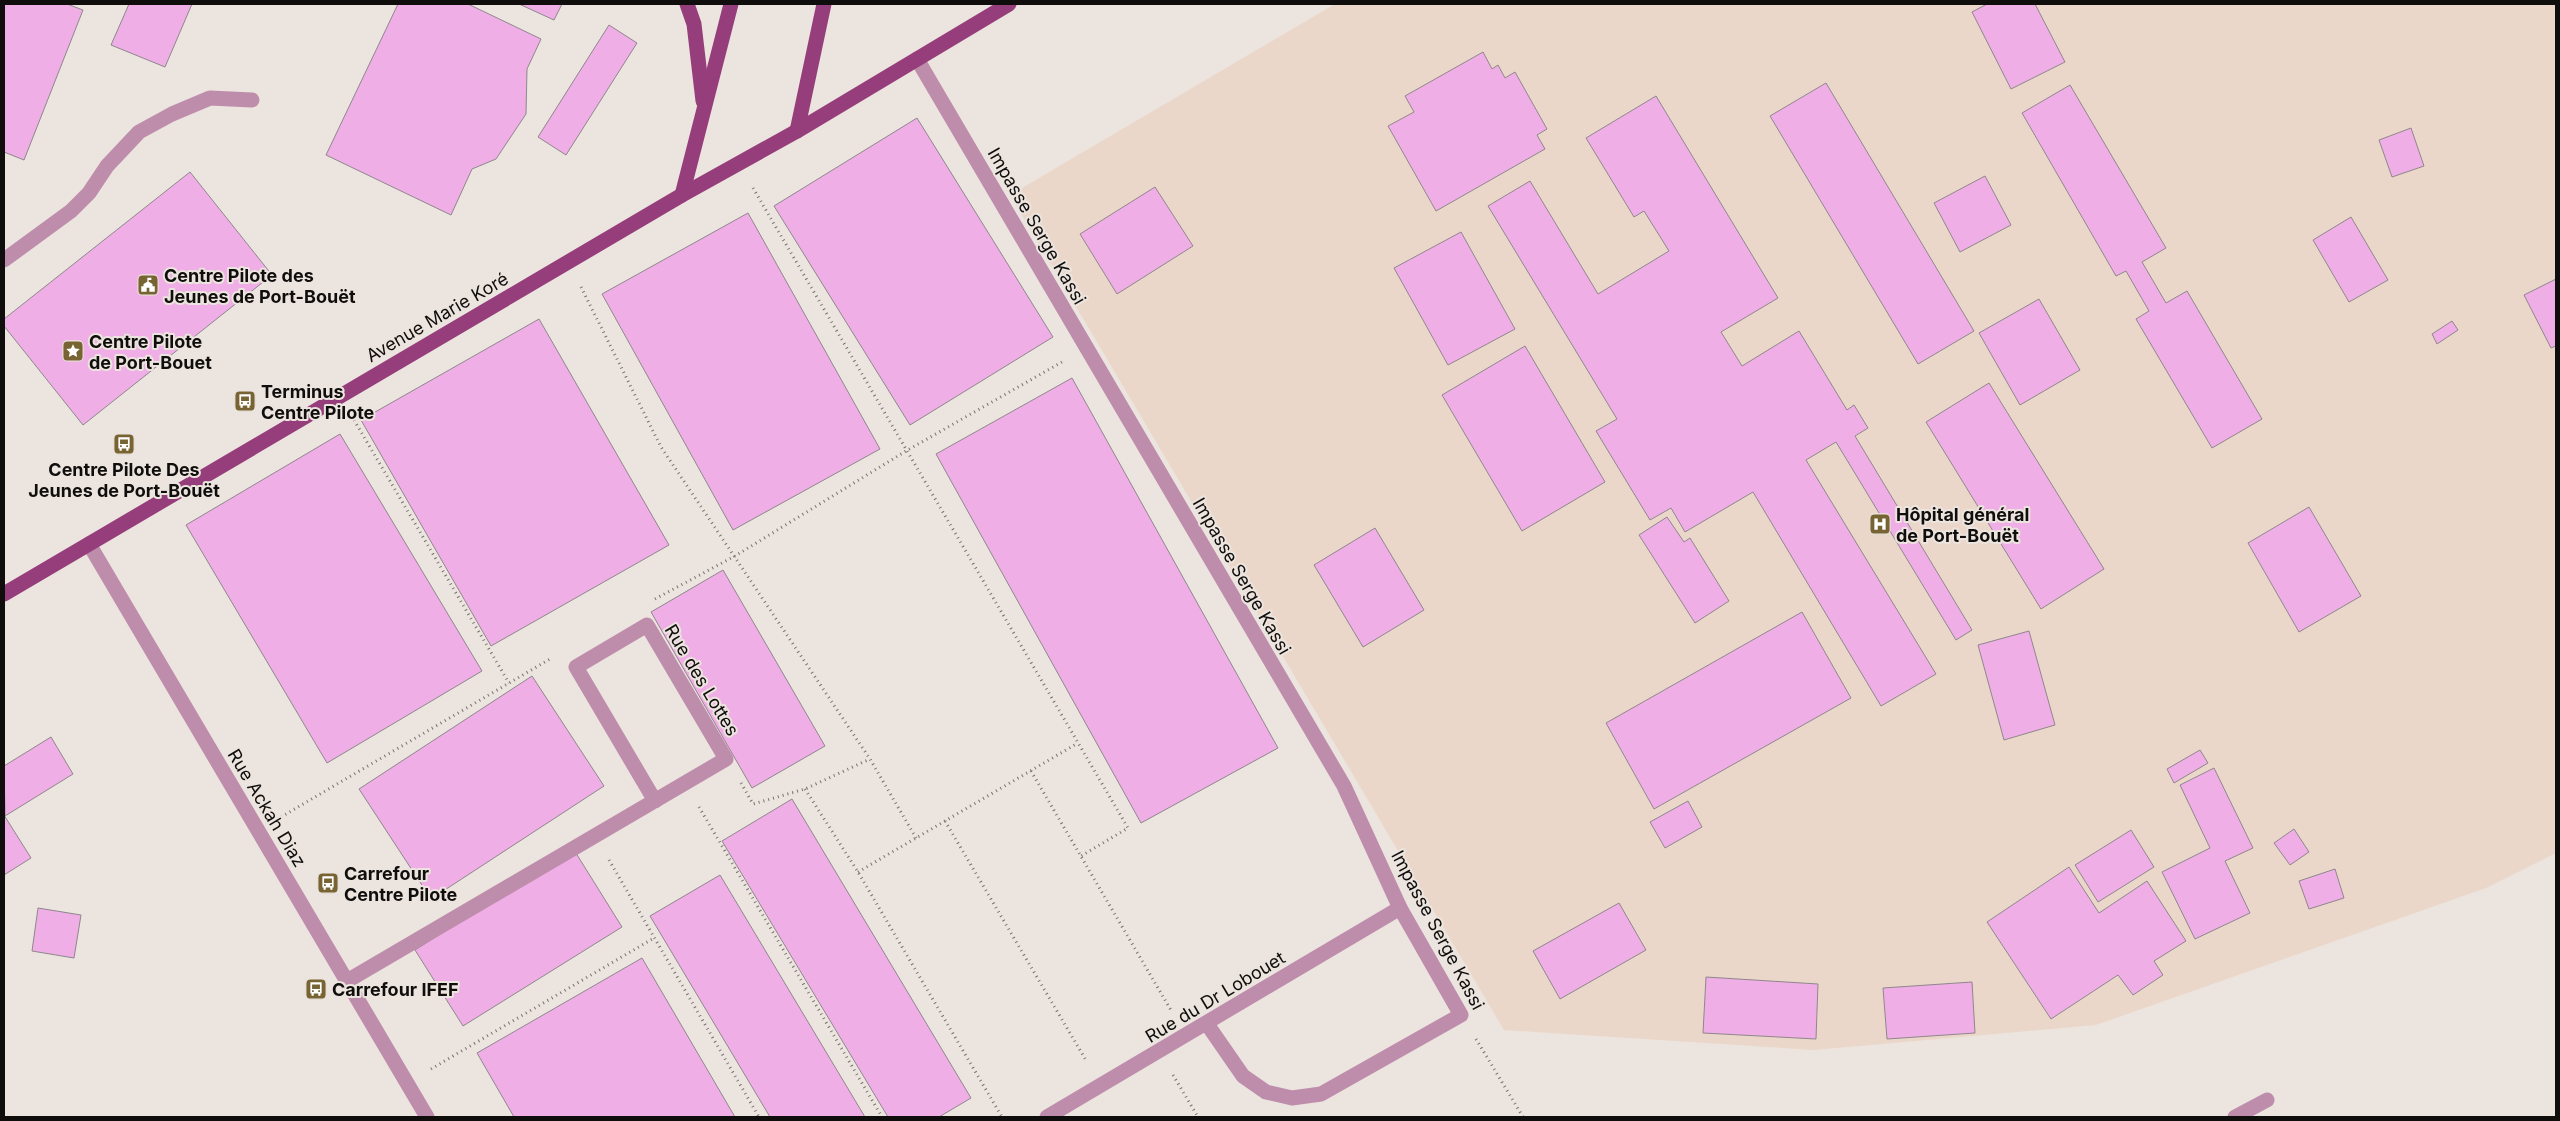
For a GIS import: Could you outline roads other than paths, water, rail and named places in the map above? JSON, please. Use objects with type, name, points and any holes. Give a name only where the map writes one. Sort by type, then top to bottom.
[{"type":"main road","points":[[687,4],[694,24],[704,110]]},
{"type":"main road","points":[[682,195],[731,4]]},
{"type":"main road","points":[[798,131],[824,4]]},
{"type":"main road","name":"Avenue Marie Koré","points":[[4,594],[682,195],[798,131],[1009,4]]},
{"type":"street","name":"Impasse Serge Kassi","points":[[917,59],[1344,786],[1400,908],[1462,1015],[1321,1094],[1292,1098],[1266,1092],[1242,1076],[1206,1024]]},
{"type":"street","points":[[4,260],[71,211],[89,193],[107,166],[139,132],[172,114],[210,98],[252,100]]},
{"type":"street","name":"Rue Ackah Diaz","points":[[89,544],[427,1117]]},
{"type":"street","name":"Rue des Lottes","points":[[347,981],[726,759],[648,625],[576,667],[654,801]]},
{"type":"street","name":"Rue du Dr Lobouet","points":[[1047,1117],[1400,908]]},
{"type":"street","points":[[2235,1117],[2267,1100]]},
{"type":"place","name":"Centre Pilote des Jeunes de Port-Bouët","points":[[148,285]]},
{"type":"place","name":"Centre Pilote de Port-Bouet","points":[[73,351]]},
{"type":"place","name":"Terminus Centre Pilote","points":[[245,401]]},
{"type":"place","name":"Centre Pilote Des Jeunes de Port-Bouët","points":[[124,444]]},
{"type":"place","name":"Hôpital général de Port-Bouët","points":[[1880,524]]},
{"type":"place","name":"Carrefour Centre Pilote","points":[[328,883]]},
{"type":"place","name":"Carrefour IFEF","points":[[316,989]]}]
